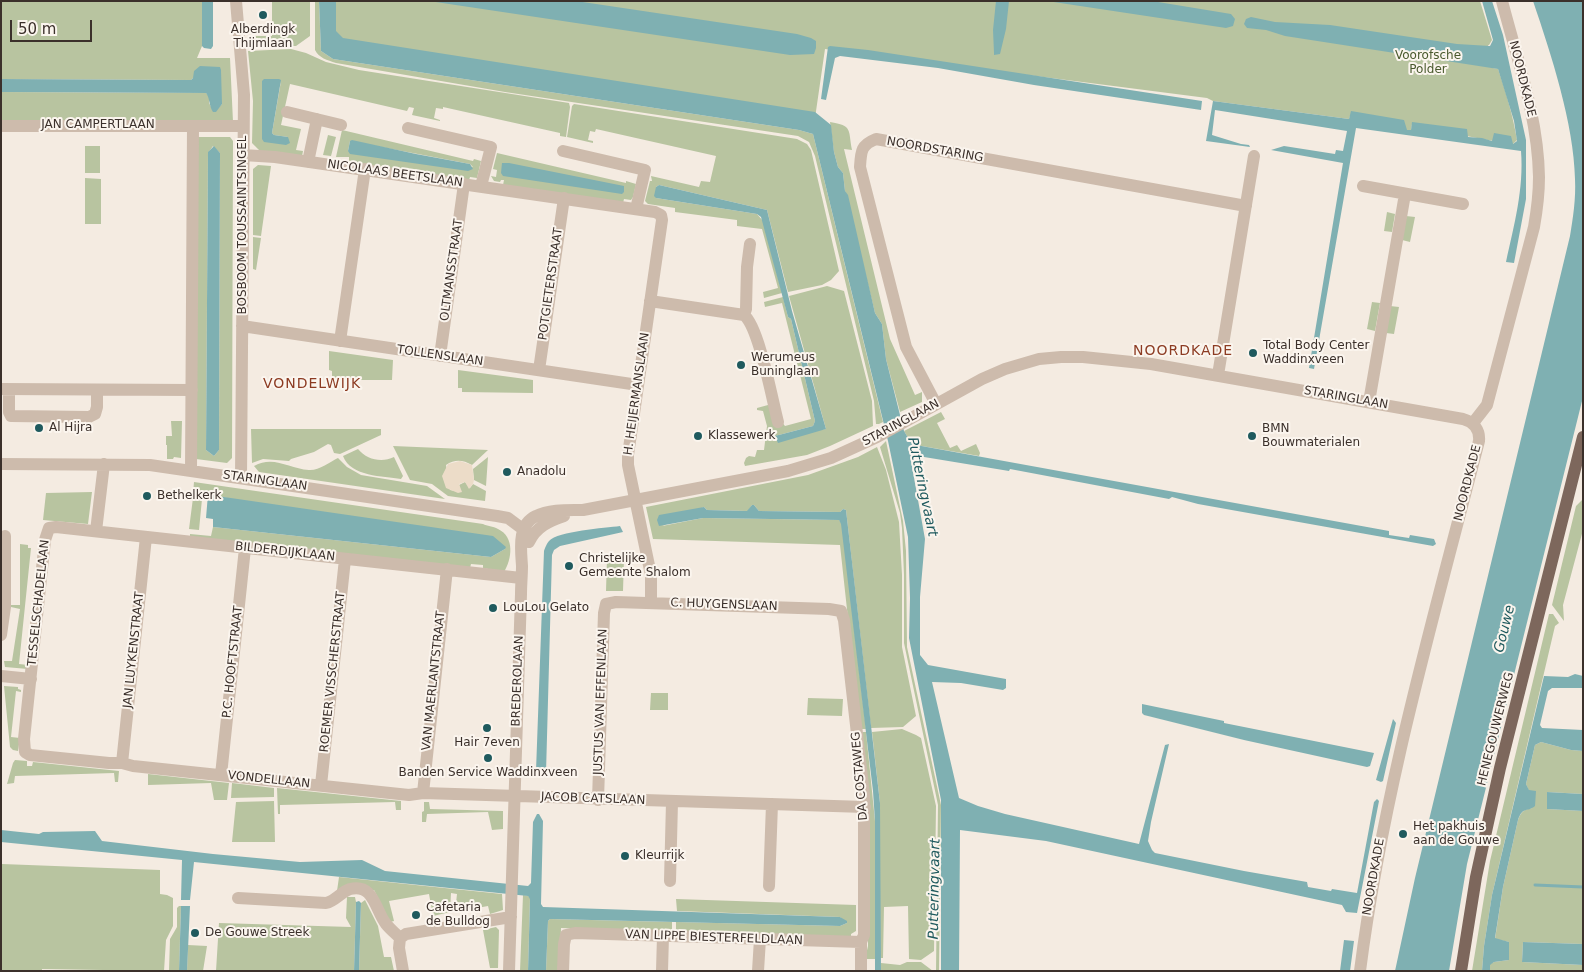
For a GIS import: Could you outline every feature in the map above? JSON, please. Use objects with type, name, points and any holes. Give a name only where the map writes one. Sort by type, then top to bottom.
[{"type":"main road","name":"HENEGOUWERWEG","points":[[1461,971],[1476,877],[1500,768],[1583,437]]},
{"type":"street","points":[[236,1],[244,95],[243,126]]},
{"type":"street","name":"NOORDKADE","points":[[1360,971],[1376,860],[1403,740],[1479,441],[1478,430],[1473,423],[1486,405],[1534,226],[1538,203],[1539,177],[1534,124],[1502,1]]},
{"type":"street","points":[[287,112],[341,125]]},
{"type":"street","points":[[308,162],[317,119]]},
{"type":"street","name":"JAN CAMPERTLAAN","points":[[2,126],[193,126]]},
{"type":"street","points":[[191,471],[193,126]]},
{"type":"street","name":"BOSBOOM TOUSSAINTSINGEL","points":[[193,126],[243,126],[241,478]]},
{"type":"street","points":[[408,128],[491,147],[481,186]]},
{"type":"street","name":"NOORDSTARING","points":[[936,404],[906,347],[860,167],[862,148],[867,143],[876,139],[1246,206]]},
{"type":"street","points":[[563,151],[645,170],[636,209]]},
{"type":"street","name":"NICOLAAS BEETSLAAN","points":[[243,156],[276,157],[365,169],[636,209],[661,215]]},
{"type":"street","points":[[1218,375],[1254,156]]},
{"type":"street","points":[[340,341],[365,169]]},
{"type":"street","name":"OLTMANSSTRAAT","points":[[440,356],[464,184]]},
{"type":"street","points":[[1363,186],[1463,204]]},
{"type":"street","points":[[1368,402],[1405,194]]},
{"type":"street","name":"POTGIETERSTRAAT","points":[[539,370],[564,198]]},
{"type":"street","name":"H. HEIJERMANSLAAN","points":[[651,603],[651,575],[628,465],[628,455],[662,220],[661,215]]},
{"type":"street","points":[[744,315],[750,244]]},
{"type":"street","points":[[650,301],[744,315],[748,318],[756,334],[778,422]]},
{"type":"street","name":"TOLLENSLAAN","points":[[242,326],[638,385]]},
{"type":"street","name":"STARINGLAAN","points":[[528,532],[528,522],[537,515],[558,511],[582,510],[788,471],[831,458],[884,433],[1005,369],[1039,359],[1061,356],[1121,361],[1218,375],[1463,419],[1473,423]]},
{"type":"street","points":[[97,390],[95,414],[89,417],[53,417],[11,416],[5,390],[97,390],[192,390]]},
{"type":"street","name":"STARINGLAAN","points":[[1,464],[150,465],[497,516],[508,518],[528,532]]},
{"type":"street","points":[[96,531],[104,464]]},
{"type":"street","name":"BILDERDIJKLAAN","points":[[49,528],[96,531],[447,569],[521,572]]},
{"type":"street","name":"TESSELSCHADELAAN","points":[[25,752],[45,540],[49,528]]},
{"type":"street","name":"BREDEROLAAN","points":[[509,971],[521,572],[520,546],[528,532]]},
{"type":"street","points":[[1,635],[5,607],[5,536]]},
{"type":"street","name":"JAN LUYKENSTRAAT","points":[[122,762],[146,537]]},
{"type":"street","name":"P.C. HOOFTSTRAAT","points":[[221,775],[245,548]]},
{"type":"street","name":"ROEMER VISSCHERSTRAAT","points":[[321,785],[345,559]]},
{"type":"street","name":"VAN MAERLANTSTRAAT","points":[[423,793],[447,569]]},
{"type":"street","name":"C. HUYGENSLAAN","points":[[606,604],[616,602],[821,608],[841,611]]},
{"type":"street","name":"JUSTUS VAN EFFENLAAN","points":[[598,800],[604,613],[606,604]]},
{"type":"street","name":"DA COSTAWEG","points":[[841,611],[844,620],[865,807],[864,935],[861,942],[861,971]]},
{"type":"street","name":"TESSELSCHADELAAN","points":[[1,676],[31,679]]},
{"type":"street","name":"VONDELLAAN","points":[[25,752],[30,755],[100,762],[122,762],[133,766],[410,795],[423,793],[514,797]]},
{"type":"street","name":"JACOB CATSLAAN","points":[[514,797],[865,807]]},
{"type":"street","points":[[670,881],[672,802]]},
{"type":"street","points":[[769,886],[772,804]]},
{"type":"street","points":[[238,898],[326,903],[336,899],[349,889],[365,890],[372,896],[385,923],[400,938]]},
{"type":"street","points":[[400,938],[406,934],[511,916]]},
{"type":"street","name":"VAN LIPPE BIESTERFELDLAAN","points":[[563,971],[566,935],[574,933],[861,942]]},
{"type":"street","points":[[662,971],[663,936]]},
{"type":"street","points":[[400,938],[399,948],[403,971]]},
{"type":"street","points":[[758,971],[760,939]]},
{"type":"green space","points":[[1,1],[202,1],[202,46],[197,58],[230,58],[233,122],[1,121],[1,92],[206,93],[209,96],[209,103],[214,112],[222,104],[193,78],[191,80],[1,79]]},
{"type":"green space","points":[[272,1],[310,1],[310,36],[296,46],[248,49],[247,41],[255,36],[272,36]]},
{"type":"green space","points":[[315,1],[319,1],[321,51],[333,59],[799,130],[813,134],[883,422],[876,424],[874,401],[815,156],[809,142],[798,136],[505,92],[336,63],[321,57],[315,50]]},
{"type":"green space","name":"Voorofsche Polder","points":[[325,1],[1480,1],[1492,40],[1488,45],[1493,68],[1498,69],[1501,78],[1517,140],[1513,144],[1412,124],[1411,130],[1407,130],[1350,116],[1349,119],[1213,101],[1207,98],[825,49],[814,125],[326,46]]},
{"type":"green space","points":[[291,49],[326,62],[359,70],[569,103],[566,137],[560,136],[560,133],[443,107],[443,109],[436,108],[434,118],[440,121],[412,115],[414,108],[409,107],[407,111],[290,84],[281,125],[301,129],[296,150],[303,151],[302,156],[259,152],[252,143],[253,101],[248,51]],"holes":[[[281,81],[272,133],[288,137],[262,139]]]},
{"type":"green space","points":[[574,104],[797,139],[807,144],[811,150],[839,271],[831,280],[822,285],[788,292],[767,210],[659,185],[656,187],[656,198],[757,214],[763,221],[782,293],[764,298],[763,292],[778,288],[762,229],[737,226],[737,220],[675,212],[675,208],[648,204],[645,201],[650,181],[652,181],[651,176],[699,187],[701,181],[710,182],[716,156],[596,129],[595,132],[590,131],[588,140],[593,141],[593,143],[567,137],[572,106]]},
{"type":"green space","points":[[830,122],[843,125],[848,130],[852,150],[844,149],[890,339],[915,395],[922,392],[922,402],[900,412],[886,359],[882,324],[875,313],[845,191],[843,173],[838,167],[834,152]]},
{"type":"green space","points":[[342,130],[473,161],[474,159],[481,161],[477,178],[470,177],[469,180],[349,163],[349,157],[336,157]],"holes":[[[350,141],[470,164],[473,167],[348,151]]]},
{"type":"green space","points":[[328,135],[336,137],[331,156],[323,155]]},
{"type":"green space","points":[[198,137],[230,137],[233,141],[232,458],[227,463],[196,459]],"holes":[[[213,146],[220,153],[219,450],[214,456],[206,450],[208,153]]]},
{"type":"green space","points":[[85,146],[100,146],[100,173],[85,173]]},
{"type":"green space","points":[[497,153],[636,184],[633,197],[631,200],[624,199],[623,203],[503,185],[504,180],[500,182],[494,181],[491,176],[496,177],[497,170],[493,169]]},
{"type":"green space","points":[[258,165],[271,166],[261,236],[253,235],[253,169]]},
{"type":"green space","points":[[85,178],[101,179],[101,224],[85,224]]},
{"type":"green space","points":[[1387,212],[1395,214],[1392,232],[1384,231]]},
{"type":"green space","points":[[1406,216],[1415,217],[1410,242],[1402,240]]},
{"type":"green space","points":[[253,237],[261,238],[256,270],[253,269]]},
{"type":"green space","points":[[827,286],[844,291],[872,401],[873,426],[807,455],[745,466],[746,458],[749,456],[755,457],[757,450],[764,450],[767,426],[763,411],[757,410],[757,408],[768,405],[785,426],[811,419],[782,303],[765,307],[764,302],[783,297],[788,317],[791,319],[815,421],[813,426],[775,436],[826,429],[789,296]]},
{"type":"green space","points":[[1372,302],[1380,303],[1375,331],[1367,329]]},
{"type":"green space","points":[[1390,306],[1399,307],[1394,334],[1386,333]]},
{"type":"green space","points":[[329,351],[393,360],[392,380],[332,380],[332,371],[329,370]]},
{"type":"green space","points":[[458,370],[533,380],[533,393],[462,392],[462,388],[458,388]]},
{"type":"green space","points":[[941,412],[945,419],[937,423],[950,448],[957,445],[961,451],[976,444],[980,453],[979,456],[916,445],[910,441],[904,431]]},
{"type":"green space","points":[[171,421],[182,421],[181,458],[167,459],[166,436],[172,436]]},
{"type":"green space","points":[[251,429],[381,429],[381,435],[340,454],[334,453],[331,445],[328,444],[314,452],[289,461],[263,459],[252,463]]},
{"type":"green space","points":[[886,441],[903,521],[906,551],[907,647],[941,805],[939,971],[936,971],[938,805],[904,643],[902,528],[900,513],[880,447]]},
{"type":"green space","points":[[393,446],[488,450],[472,465],[459,461],[446,465],[450,490],[461,492],[459,485],[465,482],[470,488],[473,484],[486,491],[485,501],[448,496],[432,484],[410,480]]},
{"type":"green space","points":[[877,447],[886,470],[899,522],[902,575],[902,647],[916,716],[903,727],[871,728],[846,510],[843,509],[840,512],[759,511],[752,505],[748,511],[707,510],[704,507],[662,526],[703,518],[839,520],[842,524],[866,729],[860,729],[840,545],[653,539],[646,507],[808,475],[858,457]]},
{"type":"green space","points":[[358,449],[370,458],[385,460],[394,457],[403,476],[401,479],[377,476],[360,472],[353,468],[343,456]]},
{"type":"green space","points":[[488,457],[486,486],[474,480],[473,469]]},
{"type":"green space","points":[[338,458],[347,467],[361,475],[427,486],[445,499],[259,472],[254,466],[261,463],[275,462],[313,470]]},
{"type":"green space","points":[[194,482],[483,524],[498,529],[507,537],[510,549],[509,561],[504,572],[483,568],[483,565],[471,564],[470,568],[190,538],[190,534],[211,536],[213,527],[491,557],[505,549],[216,496],[214,492],[208,496],[193,494]]},
{"type":"green space","points":[[92,492],[88,524],[43,520],[46,493]]},
{"type":"green space","points":[[193,498],[202,499],[199,530],[189,529]]},
{"type":"green space","points":[[1583,499],[1583,530],[1563,605],[1564,621],[1552,605],[1576,506]]},
{"type":"green space","points":[[20,544],[28,545],[28,548],[31,548],[19,664],[28,665],[28,669],[5,667],[4,661],[12,661],[20,609],[11,607],[11,605],[20,605]]},
{"type":"green space","points":[[607,558],[624,558],[623,591],[606,591]]},
{"type":"green space","points":[[1549,614],[1553,614],[1559,623],[1555,626],[1492,895],[1482,971],[1472,971],[1490,861]]},
{"type":"green space","points":[[4,686],[18,687],[21,690],[21,692],[16,691],[11,737],[20,738],[18,751],[10,747]]},
{"type":"green space","points":[[651,693],[668,693],[668,710],[650,710]]},
{"type":"green space","points":[[808,698],[843,699],[842,716],[807,715]]},
{"type":"green space","points":[[902,729],[921,738],[936,806],[934,951],[921,960],[909,959],[908,906],[884,907],[883,958],[880,958],[880,803],[872,732]]},
{"type":"green space","points":[[861,732],[866,732],[875,821],[875,959],[865,959],[868,946],[868,867]]},
{"type":"green space","points":[[1541,742],[1571,750],[1583,751],[1583,794],[1547,792],[1547,809],[1583,811],[1583,944],[1523,942],[1522,962],[1583,965],[1583,971],[1490,971],[1490,964],[1509,960],[1509,942],[1495,939],[1503,887],[1518,820],[1523,812],[1532,808],[1526,784],[1535,745]]},
{"type":"green space","points":[[15,760],[27,761],[27,766],[32,766],[33,762],[119,771],[118,782],[115,782],[114,773],[15,776],[14,783],[7,784]]},
{"type":"green space","points":[[148,774],[229,783],[227,800],[214,800],[211,783],[148,785]]},
{"type":"green space","points":[[232,783],[274,788],[274,797],[231,798]]},
{"type":"green space","points":[[277,788],[401,801],[401,810],[396,810],[395,802],[280,805],[280,814],[278,814]]},
{"type":"green space","points":[[274,801],[275,842],[232,842],[236,802]]},
{"type":"green space","points":[[424,802],[429,802],[430,809],[503,811],[503,829],[492,830],[488,812],[427,814],[426,822],[422,822]]},
{"type":"green space","points":[[2,864],[160,870],[160,894],[173,898],[173,926],[166,940],[164,971],[42,969],[42,971],[1,971]]},
{"type":"green space","points":[[339,877],[502,894],[503,910],[490,914],[488,906],[455,912],[457,894],[451,893],[450,912],[433,916],[429,894],[389,901],[394,921],[390,922],[374,890],[337,891]]},
{"type":"green space","points":[[523,895],[530,898],[528,971],[520,971]]},
{"type":"green space","points":[[347,897],[355,897],[356,902],[354,971],[216,971],[219,923],[351,927],[346,918]]},
{"type":"green space","points":[[676,899],[856,905],[856,931],[851,934],[851,937],[676,932],[676,922],[840,926],[847,923],[840,917],[677,911]]},
{"type":"green space","points":[[365,900],[378,926],[384,957],[391,957],[394,971],[359,971],[361,903]]},
{"type":"green space","points":[[181,906],[179,971],[169,971],[170,939],[177,927],[177,908]]},
{"type":"green space","points":[[550,919],[672,922],[672,932],[561,928],[560,971],[546,971],[548,921]]},
{"type":"green space","points":[[496,927],[499,930],[498,968],[490,968],[483,930]]},
{"type":"green space","points":[[188,945],[207,946],[203,971],[187,971]]},
{"type":"green space","points":[[907,962],[921,962],[933,971],[881,971],[881,963],[900,965]]},
{"type":"shaded area","points":[[460,461],[472,465],[474,480],[469,489],[465,482],[459,484],[462,492],[458,493],[446,488],[442,476],[448,464]]},
{"type":"water","points":[[202,1],[213,1],[213,46],[211,49],[202,46]]},
{"type":"water","points":[[319,1],[336,1],[336,31],[343,38],[815,112],[831,125],[834,152],[838,167],[843,173],[845,191],[848,195],[875,313],[882,324],[886,359],[904,431],[910,441],[916,445],[1389,531],[1389,535],[1409,538],[1410,535],[1434,539],[1436,544],[1433,546],[1010,469],[1009,471],[918,456],[911,461],[925,539],[920,597],[920,655],[928,665],[1006,679],[1006,688],[1003,690],[961,683],[932,682],[959,798],[1005,814],[1139,844],[1165,745],[1169,744],[1148,841],[1155,853],[1307,882],[1308,887],[1357,893],[1374,802],[1377,799],[1379,801],[1357,913],[1346,912],[1342,905],[1046,841],[960,830],[959,971],[941,971],[941,800],[909,638],[908,537],[888,441],[813,134],[799,130],[333,59],[321,51]]},
{"type":"water","points":[[429,1],[576,1],[797,34],[816,41],[816,48],[814,54],[790,55]]},
{"type":"water","points":[[996,1],[1009,1],[1006,29],[1000,54],[994,55],[993,30]]},
{"type":"water","points":[[1047,1],[1152,1],[1231,14],[1235,19],[1233,26],[1226,28]]},
{"type":"water","points":[[1482,1],[1492,1],[1503,35],[1526,140],[1526,199],[1514,263],[1506,262],[1520,193],[1521,151],[1356,128],[1314,369],[1309,368],[1343,163],[1271,150],[1284,146],[1335,154],[1336,150],[1343,151],[1347,131],[1215,110],[1212,135],[1249,145],[1250,147],[1206,141],[1213,101],[1349,119],[1351,111],[1404,120],[1407,130],[1411,130],[1412,122],[1467,129],[1468,137],[1492,141],[1494,133],[1511,136],[1513,144],[1517,141],[1514,121],[1498,69],[1285,36],[1266,30],[1247,28],[1244,24],[1246,19],[1251,17],[1275,22],[1330,25],[1457,44],[1490,46],[1493,40]]},
{"type":"water","name":"Gouwe","points":[[1533,1],[1583,1],[1583,397],[1467,864],[1449,971],[1395,971],[1415,878],[1570,236],[1575,201],[1574,158],[1571,135],[1554,66]]},
{"type":"water","points":[[828,47],[868,50],[1202,101],[1201,110],[1034,85],[938,68],[840,56],[835,58],[826,100],[821,99]]},
{"type":"water","points":[[200,66],[220,67],[222,104],[216,112],[213,112],[206,93],[1,92],[1,79],[191,80],[194,71]]},
{"type":"water","points":[[264,79],[281,80],[272,133],[288,137],[290,143],[286,145],[264,142],[262,139],[262,81]]},
{"type":"water","points":[[350,141],[470,164],[473,169],[468,171],[350,154],[348,151]]},
{"type":"water","points":[[214,146],[220,153],[219,450],[214,456],[206,450],[208,152]]},
{"type":"water","points":[[502,163],[624,186],[624,192],[622,194],[503,176],[501,173]]},
{"type":"water","points":[[659,185],[767,210],[792,311],[826,429],[778,443],[775,436],[813,426],[815,421],[791,319],[788,317],[761,217],[757,214],[656,198],[654,196],[656,187]]},
{"type":"water","points":[[214,492],[217,496],[493,536],[506,547],[491,557],[213,527],[213,519],[206,518],[208,494]]},
{"type":"water","points":[[752,505],[759,511],[840,512],[843,509],[846,510],[880,803],[881,971],[875,971],[875,821],[873,791],[841,524],[839,520],[703,518],[659,526],[657,520],[659,515],[704,507],[707,510],[747,511]]},
{"type":"water","points":[[620,526],[623,532],[560,546],[554,550],[552,555],[546,773],[541,773],[536,771],[544,551],[549,541],[562,535],[582,530]]},
{"type":"water","points":[[1575,674],[1583,676],[1583,688],[1552,688],[1548,691],[1540,725],[1542,728],[1583,730],[1583,751],[1571,750],[1541,742],[1535,745],[1526,784],[1529,790],[1536,791],[1535,806],[1523,811],[1518,820],[1503,887],[1495,938],[1509,942],[1509,960],[1494,962],[1490,965],[1490,971],[1482,971],[1492,895],[1544,676],[1568,677]]},
{"type":"water","points":[[1142,704],[1224,721],[1224,723],[1374,753],[1370,766],[1367,767],[1244,740],[1144,715],[1142,713]]},
{"type":"water","points":[[1393,719],[1396,723],[1383,781],[1381,782],[1376,780]]},
{"type":"water","points":[[1547,792],[1583,794],[1583,811],[1547,809]]},
{"type":"water","points":[[537,814],[539,814],[543,821],[541,904],[543,907],[840,917],[847,921],[847,923],[840,926],[550,919],[548,921],[546,971],[528,971],[530,899],[528,896],[194,862],[190,900],[181,900],[182,860],[1,842],[1,830],[39,834],[43,832],[95,831],[102,841],[300,862],[362,860],[385,871],[528,886],[531,883],[533,822]]},
{"type":"water","points":[[359,901],[361,903],[359,971],[354,971],[356,902]]},
{"type":"water","points":[[181,906],[190,906],[187,971],[179,971]]},
{"type":"water","points":[[1344,940],[1354,941],[1350,971],[1340,971]]},
{"type":"water","points":[[1523,942],[1583,944],[1583,965],[1522,962]]},
{"type":"waterway","points":[[1535,885],[1583,887]]},
{"type":"place","name":"Alberdingk Thijmlaan","points":[[263,15]]},
{"type":"place","name":"Total Body Center Waddinxveen","points":[[1253,353]]},
{"type":"place","name":"Werumeus Buninglaan","points":[[741,365]]},
{"type":"place","name":"Al Hijra","points":[[39,428]]},
{"type":"place","name":"Klassewerk","points":[[698,436]]},
{"type":"place","name":"BMN Bouwmaterialen","points":[[1252,436]]},
{"type":"place","name":"Anadolu","points":[[507,472]]},
{"type":"place","name":"Bethelkerk","points":[[147,496]]},
{"type":"place","name":"Christelijke Gemeente Shalom","points":[[569,566]]},
{"type":"place","name":"LouLou Gelato","points":[[493,608]]},
{"type":"place","name":"Hair 7even","points":[[487,728]]},
{"type":"place","name":"Banden Service Waddinxveen","points":[[488,758]]},
{"type":"place","name":"Het pakhuis aan de Gouwe","points":[[1403,834]]},
{"type":"place","name":"Kleurrijk","points":[[625,856]]},
{"type":"place","name":"Cafetaria de Bulldog","points":[[416,915]]},
{"type":"place","name":"De Gouwe Streek","points":[[195,933]]},
{"type":"district","name":"NOORDKADE","points":[[1183,351]]},
{"type":"district","name":"VONDELWIJK","points":[[312,384]]},
{"type":"water label","name":"Putteringvaart","points":[[922,487]]},
{"type":"water label","name":"Putteringvaart","points":[[935,889]]}]
